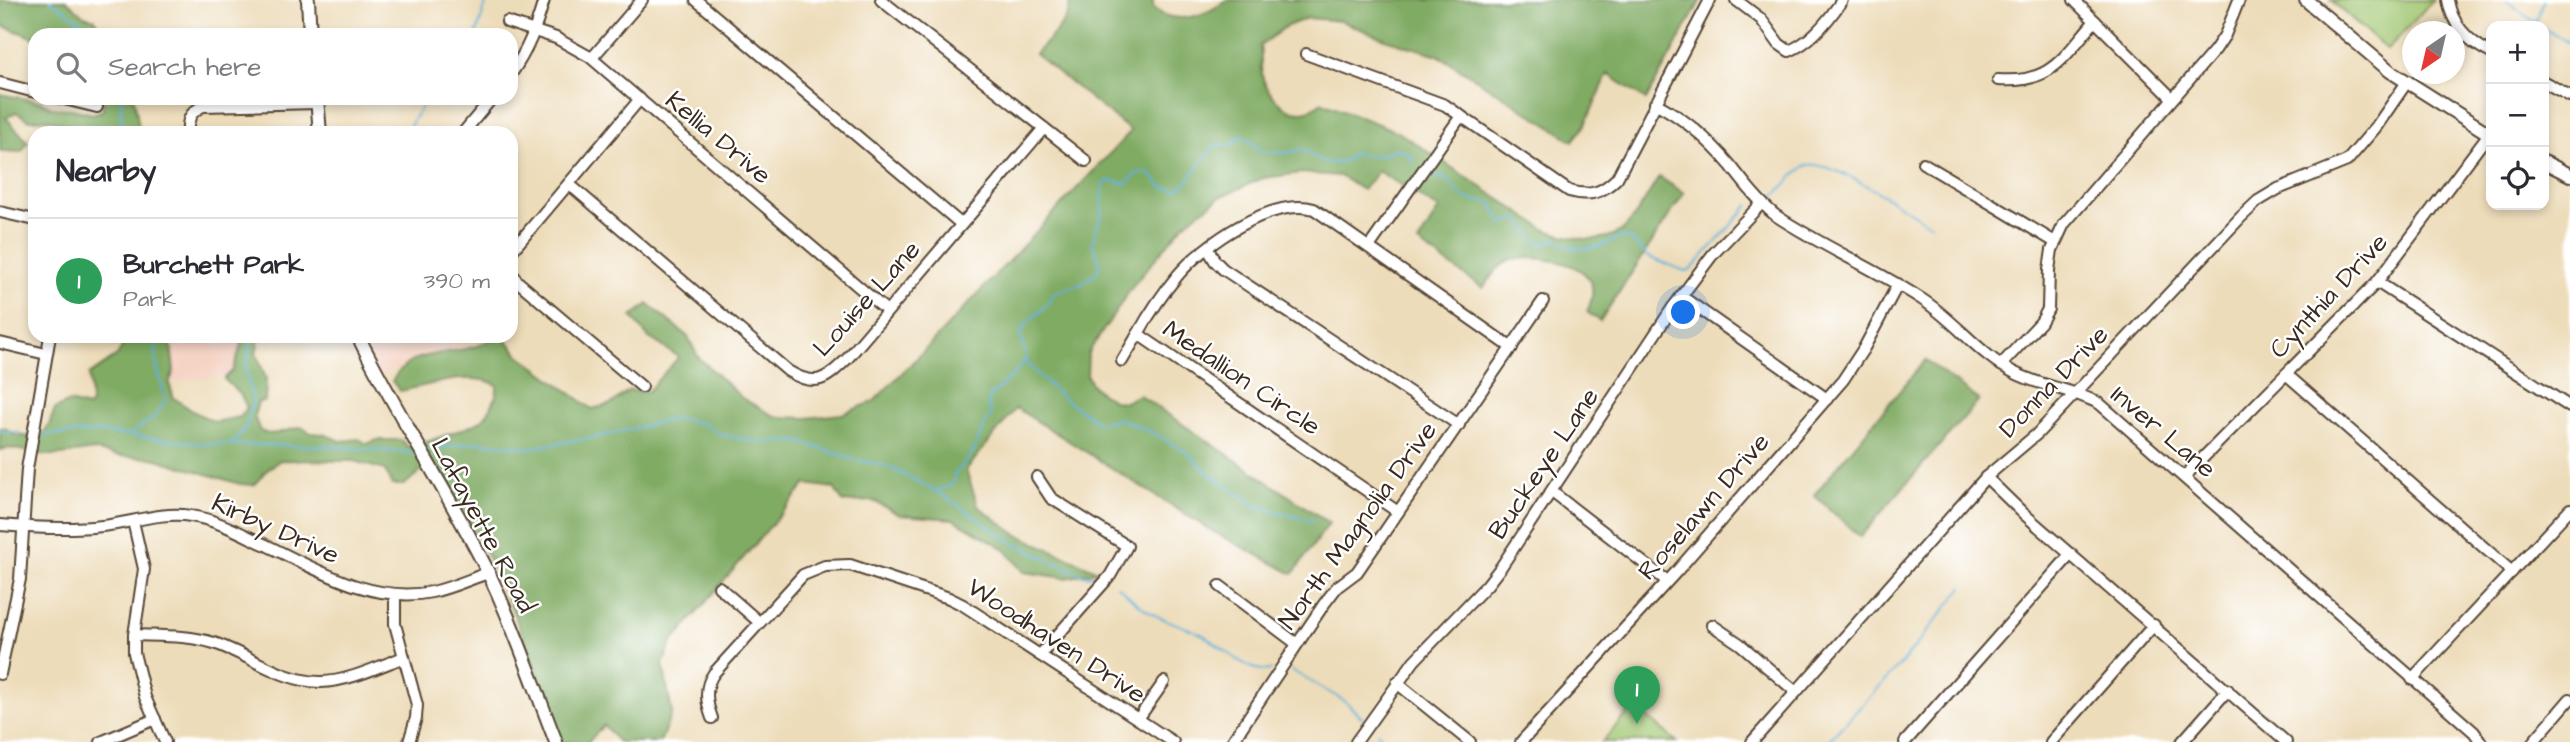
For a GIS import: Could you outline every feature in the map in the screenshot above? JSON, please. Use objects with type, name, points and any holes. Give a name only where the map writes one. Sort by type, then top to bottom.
[{"type":"main road","points":[[308,0],[310,28]]},
{"type":"main road","points":[[2309,1],[2356,44],[2402,78]]},
{"type":"main road","points":[[2410,84],[2486,130]]},
{"type":"main road","points":[[317,105],[319,126]]},
{"type":"main road","points":[[2549,164],[2570,175]]},
{"type":"main road","name":"Lafayette Road","points":[[362,343],[488,573],[513,625],[520,651],[556,742]]},
{"type":"street","points":[[518,64],[536,32],[544,0]]},
{"type":"street","points":[[592,58],[642,0]]},
{"type":"street","points":[[696,0],[961,224]]},
{"type":"street","points":[[881,0],[1086,161]]},
{"type":"street","points":[[1306,54],[1436,100],[1562,186],[1579,194],[1604,190],[1617,178],[1710,0]]},
{"type":"street","points":[[1736,0],[1761,19],[1779,44],[1789,51],[1799,47],[1820,27],[1842,0]]},
{"type":"street","points":[[2074,0],[2172,98]]},
{"type":"street","points":[[2001,365],[2041,323],[2048,309],[2049,270],[2055,242],[2071,214],[2221,42],[2239,0]]},
{"type":"street","points":[[2448,0],[2460,30],[2486,50]]},
{"type":"street","points":[[1998,79],[2026,79],[2044,74],[2095,21]]},
{"type":"street","name":"Kellia Drive","points":[[507,22],[565,42],[592,58],[887,310]]},
{"type":"street","points":[[0,83],[28,90]]},
{"type":"street","name":"Donna Drive","points":[[1752,742],[1986,478],[2022,448],[2258,201],[2278,189],[2337,165],[2352,156],[2406,84]]},
{"type":"street","points":[[2548,84],[2570,96]]},
{"type":"street","points":[[518,244],[640,99]]},
{"type":"street","name":"Inver Lane","points":[[1655,103],[1688,125],[1713,148],[1761,204],[1786,222],[1898,284],[1941,313],[2001,365],[2025,378],[2100,404],[2474,732],[2481,742]]},
{"type":"street","points":[[89,105],[97,107]]},
{"type":"street","points":[[187,126],[191,115],[203,106],[222,105]]},
{"type":"street","points":[[469,126],[486,105]]},
{"type":"street","points":[[1369,247],[1461,116]]},
{"type":"street","name":"Louise Lane","points":[[569,184],[786,369],[802,379],[815,381],[831,374],[1044,128]]},
{"type":"street","name":"Cynthia Drive","points":[[2184,477],[2377,282],[2486,140]]},
{"type":"street","points":[[1923,163],[2055,242]]},
{"type":"street","name":"Buckeye Lane","points":[[1356,742],[1414,661],[1487,585],[1552,492],[1681,296],[1713,254],[1761,204]]},
{"type":"street","name":"Medallion Circle","points":[[1398,512],[1138,334],[1178,274],[1208,249],[1252,219],[1289,206],[1301,205],[1314,209],[1512,348]]},
{"type":"street","points":[[0,212],[28,218]]},
{"type":"street","points":[[1208,249],[1214,261],[1223,269],[1459,425]]},
{"type":"street","points":[[518,282],[642,387]]},
{"type":"street","points":[[2377,282],[2570,407]]},
{"type":"street","name":"Roselawn Drive","points":[[1521,742],[1843,380],[1864,348],[1898,284]]},
{"type":"street","points":[[1681,296],[1827,399]]},
{"type":"street","name":"North Magnolia Drive","points":[[1232,742],[1337,587],[1357,572],[1543,301]]},
{"type":"street","points":[[1122,361],[1138,334]]},
{"type":"street","points":[[0,343],[46,354]]},
{"type":"street","points":[[0,674],[20,579],[27,469],[48,343]]},
{"type":"street","points":[[2286,374],[2512,572]]},
{"type":"street","points":[[1037,477],[1051,498],[1126,546],[1110,576],[1040,655]]},
{"type":"street","points":[[1986,478],[2286,742]]},
{"type":"street","points":[[1552,492],[1667,581]]},
{"type":"street","points":[[2412,679],[2570,509]]},
{"type":"street","name":"Kirby Drive","points":[[0,525],[87,527],[152,516],[180,515],[208,520],[346,583],[371,591],[396,594],[433,592],[488,573]]},
{"type":"street","points":[[134,521],[144,569],[134,635],[134,653],[145,697],[164,742]]},
{"type":"street","points":[[1905,742],[2071,554]]},
{"type":"street","name":"Woodhaven Drive","points":[[712,718],[707,696],[710,679],[803,575],[833,564],[850,565],[949,598],[1173,742]]},
{"type":"street","points":[[1220,586],[1297,644]]},
{"type":"street","points":[[719,587],[759,622]]},
{"type":"street","points":[[396,594],[395,624],[416,705],[416,718],[409,742]]},
{"type":"street","points":[[1712,625],[1740,644],[1796,692]]},
{"type":"street","points":[[2051,742],[2154,625]]},
{"type":"street","points":[[134,635],[185,637],[213,643],[289,677],[322,682],[359,674],[404,657]]},
{"type":"street","points":[[1138,719],[1164,682]]},
{"type":"street","points":[[1397,683],[1469,742]]},
{"type":"street","points":[[2182,742],[2228,690]]},
{"type":"street","points":[[2533,742],[2570,699]]},
{"type":"street","points":[[2561,710],[2570,719]]},
{"type":"street","points":[[101,742],[155,719]]},
{"type":"shaded area","points":[[169,343],[255,343],[253,374],[172,381]]},
{"type":"shaded area","points":[[348,343],[467,343],[389,372],[368,383]]},
{"type":"green space","points":[[0,0],[66,0],[84,16],[95,19],[100,28],[28,28],[28,35],[0,25]]},
{"type":"green space","points":[[1069,0],[1153,0],[1153,7],[1162,13],[1181,18],[1201,14],[1227,0],[1701,0],[1646,100],[1608,74],[1585,125],[1573,141],[1438,55],[1388,40],[1341,21],[1307,18],[1285,27],[1260,46],[1264,82],[1273,96],[1285,107],[1299,112],[1307,111],[1322,102],[1398,132],[1546,230],[1574,238],[1603,238],[1626,227],[1659,177],[1684,193],[1600,321],[1587,312],[1592,292],[1590,281],[1576,268],[1553,260],[1528,258],[1509,261],[1497,269],[1483,288],[1418,243],[1439,209],[1378,171],[1363,190],[1340,176],[1302,173],[1263,178],[1220,197],[1184,224],[1135,283],[1088,353],[1087,376],[1102,394],[1115,401],[1125,402],[1139,395],[1329,523],[1293,574],[1212,531],[1016,408],[966,470],[978,506],[1016,534],[1098,571],[1067,578],[1024,572],[1005,549],[953,519],[900,515],[874,501],[843,502],[834,488],[806,484],[672,642],[663,664],[672,713],[660,742],[618,742],[604,725],[588,742],[562,742],[491,563],[454,495],[432,462],[404,485],[392,485],[385,470],[354,461],[280,460],[254,485],[240,484],[153,458],[117,456],[94,450],[46,455],[9,448],[0,450],[0,428],[5,428],[17,436],[41,436],[55,409],[69,402],[88,407],[91,403],[89,375],[118,355],[124,343],[171,343],[174,371],[169,383],[174,398],[215,422],[240,417],[247,408],[241,395],[224,379],[233,370],[242,343],[258,343],[256,353],[266,379],[265,401],[258,402],[254,416],[260,431],[268,434],[301,427],[311,433],[323,434],[341,441],[359,439],[367,444],[377,440],[401,440],[408,447],[469,426],[482,420],[488,413],[495,399],[497,385],[475,379],[462,379],[400,391],[392,381],[403,367],[418,358],[484,343],[509,343],[519,355],[592,409],[611,404],[629,390],[647,392],[679,357],[648,337],[632,317],[648,304],[688,337],[698,357],[742,398],[776,417],[806,418],[842,414],[873,402],[1131,131],[1035,54],[1064,22]]},
{"type":"green space","points":[[2331,0],[2433,0],[2414,21],[2402,21],[2402,34],[2387,50]]},
{"type":"green space","points":[[0,94],[28,99],[28,105],[48,105],[93,114],[103,110],[103,105],[135,105],[139,126],[70,126],[48,119],[29,120],[16,112],[6,118],[28,142],[21,152],[0,151]]},
{"type":"green space","points":[[1925,360],[1979,400],[1860,537],[1814,495]]},
{"type":"green space","points":[[1634,706],[1677,742],[1602,742]]},
{"type":"waterway","points":[[50,0],[87,28]]},
{"type":"waterway","points":[[478,28],[487,0]]},
{"type":"waterway","points":[[2506,0],[2533,21]]},
{"type":"waterway","points":[[2536,21],[2544,0]]},
{"type":"waterway","points":[[2549,32],[2570,43]]},
{"type":"waterway","points":[[121,105],[123,126]]},
{"type":"waterway","points":[[410,126],[422,105]]},
{"type":"waterway","points":[[935,491],[950,486],[955,480],[954,474],[972,452],[991,414],[989,397],[1027,358],[1020,334],[1025,325],[1046,306],[1054,293],[1083,283],[1098,271],[1100,262],[1092,242],[1102,213],[1103,185],[1108,180],[1126,184],[1136,174],[1148,172],[1162,187],[1176,190],[1184,185],[1215,145],[1233,145],[1238,137],[1245,137],[1262,152],[1284,153],[1303,149],[1330,163],[1349,159],[1352,153],[1381,155],[1395,148],[1412,156],[1413,165]]},
{"type":"waterway","points":[[1771,200],[1802,168],[1816,165],[1868,186],[1931,225]]},
{"type":"waterway","points":[[1435,177],[1447,179],[1465,198],[1491,202],[1502,224],[1514,219],[1520,220],[1530,235],[1543,244],[1554,238],[1569,247],[1588,249],[1619,237],[1631,239],[1648,257],[1685,271],[1691,270],[1749,205]]},
{"type":"waterway","points":[[131,434],[154,417],[166,400],[157,368],[155,343]]},
{"type":"waterway","points":[[233,443],[246,427],[253,401],[246,370],[250,343]]},
{"type":"waterway","points":[[1024,361],[1063,398],[1099,423],[1121,419],[1153,433],[1188,453],[1207,472],[1256,506],[1313,521]]},
{"type":"waterway","points":[[428,450],[476,442],[531,448],[602,436],[678,418],[704,424],[722,435],[758,442],[797,441],[853,459],[887,466],[938,492],[1015,544],[1082,575],[1093,576]]},
{"type":"waterway","points":[[0,431],[20,433]]},
{"type":"waterway","points":[[39,435],[100,432],[204,444],[324,446],[416,453]]},
{"type":"waterway","points":[[1117,586],[1149,612],[1203,635],[1244,664],[1271,670]]},
{"type":"waterway","points":[[1827,742],[1901,664],[1963,587]]},
{"type":"waterway","points":[[1291,670],[1346,702],[1362,718]]},
{"type":"waterway","points":[[1377,732],[1387,742]]},
{"type":"place","name":"Burchett Park","points":[[1637,724]]}]
